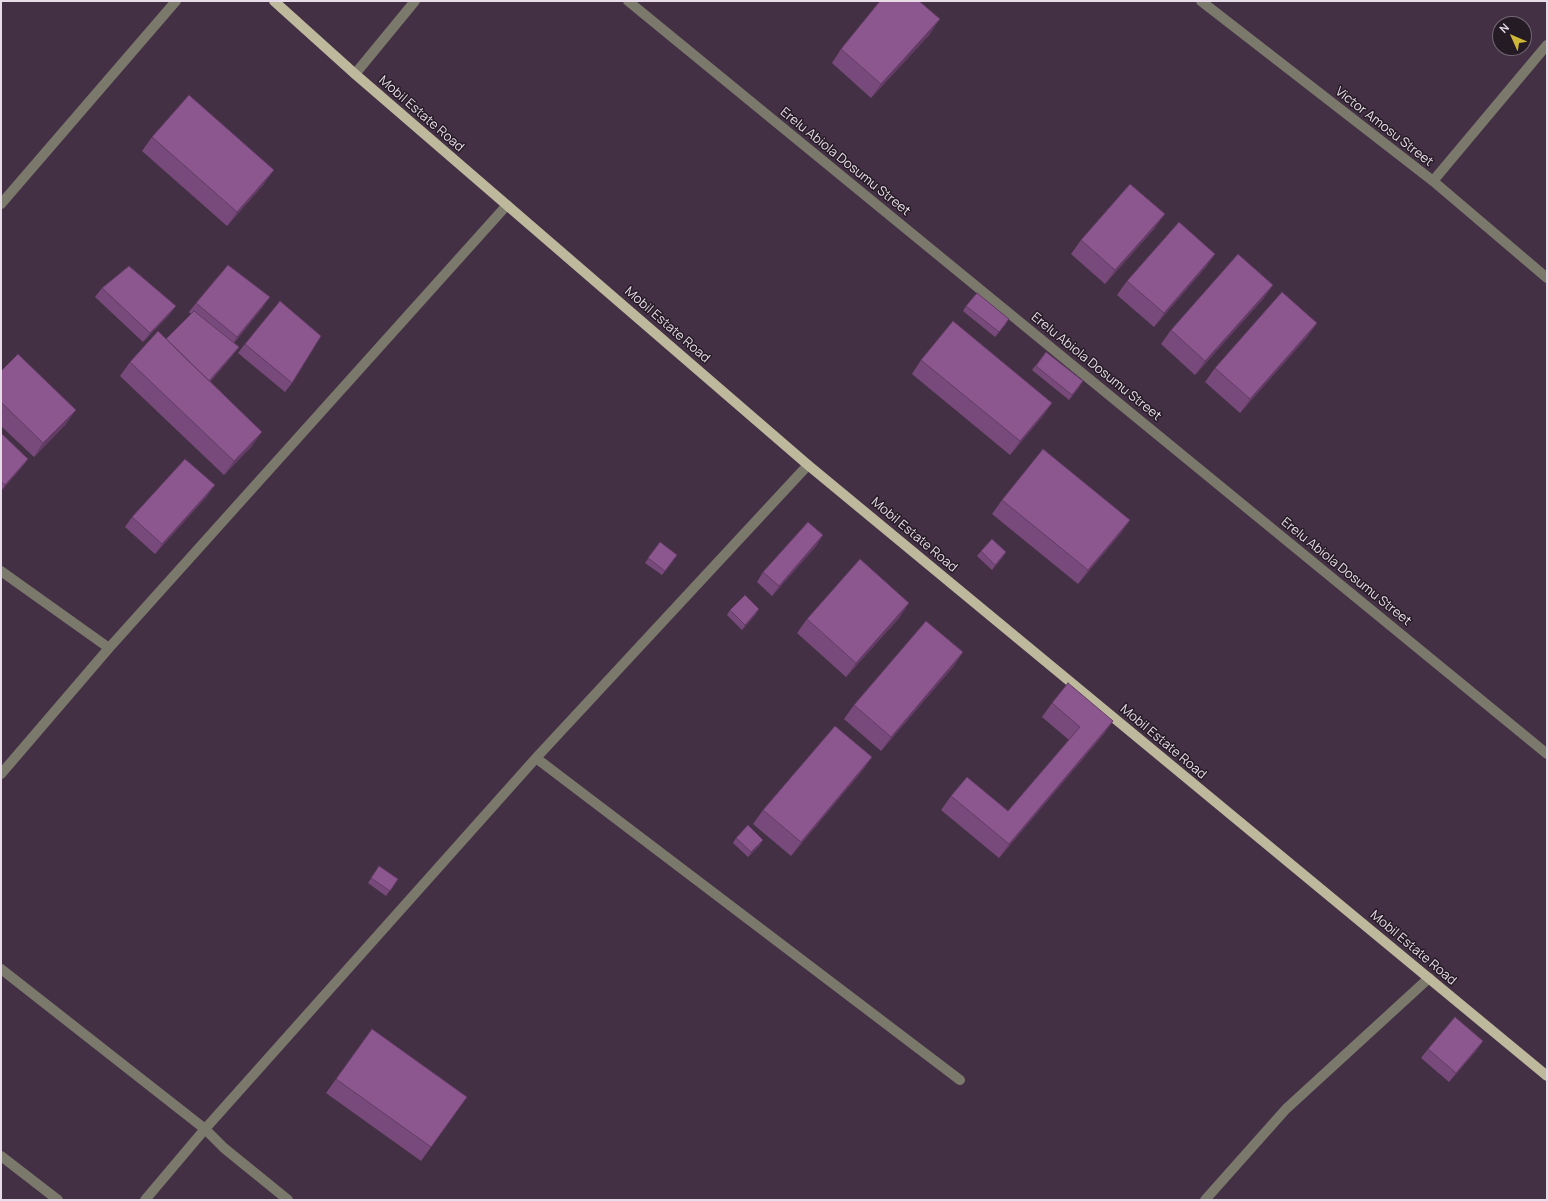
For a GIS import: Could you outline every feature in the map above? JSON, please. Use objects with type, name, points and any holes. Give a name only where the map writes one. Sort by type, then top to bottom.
[{"type":"main road","name":"Mobil Estate Road","points":[[274,1],[355,74],[808,464],[1547,1076]]},
{"type":"street","points":[[1,204],[176,1]]},
{"type":"street","points":[[355,74],[415,1]]},
{"type":"street","name":"Erelu Abiola Dosumu Street","points":[[628,1],[1547,754]]},
{"type":"street","name":"Victor Amosu Street","points":[[1201,1],[1434,181],[1547,278]]},
{"type":"street","points":[[1434,181],[1547,45]]},
{"type":"street","points":[[1,774],[109,648],[507,205]]},
{"type":"street","points":[[146,1200],[205,1129],[536,758],[808,464]]},
{"type":"street","points":[[1,571],[109,648]]},
{"type":"street","points":[[536,758],[960,1080]]},
{"type":"street","points":[[1,968],[205,1129],[224,1148],[288,1200]]},
{"type":"street","points":[[1205,1200],[1286,1109],[1429,978]]},
{"type":"street","points":[[1,1156],[58,1200]]},
{"type":"building","points":[[880,1],[919,1],[940,19],[881,84],[841,49]]},
{"type":"building","points":[[189,95],[274,170],[237,212],[152,137]]},
{"type":"building","points":[[1130,184],[1165,214],[1115,270],[1081,240]]},
{"type":"building","points":[[1179,222],[1215,254],[1164,313],[1127,281]]},
{"type":"building","points":[[1238,254],[1273,285],[1205,361],[1171,330]]},
{"type":"building","points":[[228,265],[270,297],[237,337],[196,303]]},
{"type":"building","points":[[129,266],[176,306],[150,333],[102,288]]},
{"type":"building","points":[[1282,292],[1317,323],[1250,399],[1215,368]]},
{"type":"building","points":[[977,293],[1009,319],[999,332],[966,306]]},
{"type":"building","points":[[280,301],[321,336],[292,383],[245,344]]},
{"type":"building","points":[[194,311],[239,347],[209,381],[166,339]]},
{"type":"building","points":[[953,321],[1052,403],[1020,441],[921,360]]},
{"type":"building","points":[[158,331],[262,432],[234,461],[130,362]]},
{"type":"building","points":[[1046,352],[1083,381],[1072,395],[1036,366]]},
{"type":"building","points":[[18,354],[76,410],[43,443],[1,402],[1,371]]},
{"type":"building","points":[[1,433],[28,459],[5,485],[1,482]]},
{"type":"building","points":[[1043,449],[1130,520],[1088,570],[1002,500]]},
{"type":"building","points":[[185,459],[215,485],[162,544],[132,517]]},
{"type":"building","points":[[808,522],[823,535],[779,586],[763,572]]},
{"type":"building","points":[[992,539],[1006,552],[995,565],[981,551]]},
{"type":"building","points":[[660,542],[677,555],[665,571],[648,558]]},
{"type":"building","points":[[860,559],[909,603],[856,663],[807,619]]},
{"type":"building","points":[[745,595],[759,609],[745,625],[730,610]]},
{"type":"building","points":[[926,621],[963,652],[891,737],[854,705]]},
{"type":"building","points":[[1068,683],[1113,721],[1009,844],[951,796],[967,777],[1008,811],[1080,727],[1052,703]]},
{"type":"building","points":[[835,726],[872,757],[801,842],[763,810]]},
{"type":"building","points":[[748,825],[763,840],[751,852],[736,838]]},
{"type":"building","points":[[379,866],[398,879],[390,891],[371,878]]},
{"type":"building","points":[[1455,1017],[1483,1041],[1456,1073],[1428,1049]]},
{"type":"building","points":[[372,1029],[467,1097],[431,1147],[336,1079]]}]
